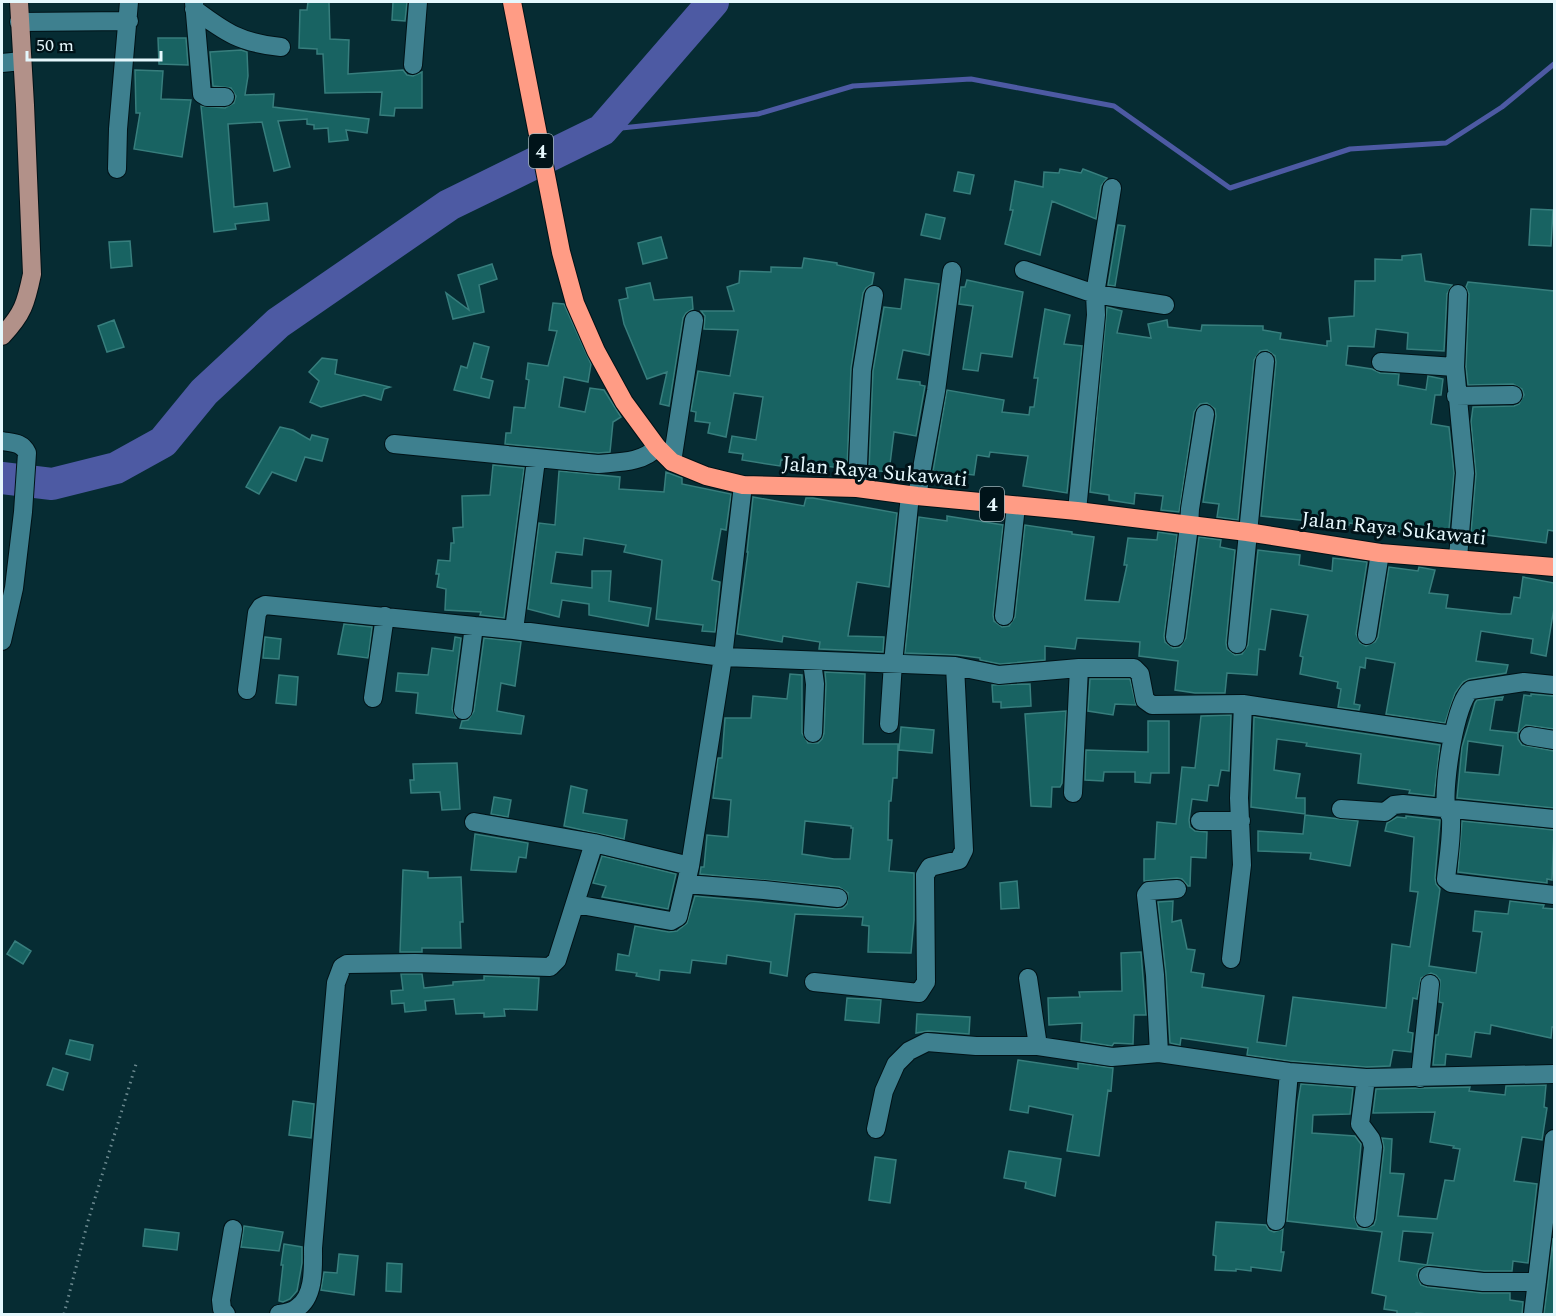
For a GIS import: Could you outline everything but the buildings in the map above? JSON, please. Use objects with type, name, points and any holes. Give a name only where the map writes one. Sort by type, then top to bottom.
[{"type":"highway","name":"Jalan Raya Sukawati","points":[[512,2],[561,252],[575,303],[596,351],[624,402],[657,447],[672,462],[706,476],[743,485],[856,488],[914,496],[1077,511],[1247,532],[1380,554],[1458,558],[1554,567]]},
{"type":"main road","points":[[2,336],[16,321],[26,301],[32,274],[19,2]]},
{"type":"street","points":[[117,169],[118,129],[129,2]]},
{"type":"street","points":[[413,65],[418,2]]},
{"type":"street","points":[[194,5],[226,32],[240,39],[258,45],[281,47]]},
{"type":"street","points":[[194,5],[202,94],[205,97],[225,97]]},
{"type":"street","points":[[20,22],[129,21]]},
{"type":"street","points":[[2,63],[22,61]]},
{"type":"street","points":[[1077,511],[1095,302],[1112,188]]},
{"type":"street","points":[[1024,270],[1095,302],[1165,305]]},
{"type":"street","points":[[890,724],[893,663],[914,496],[936,391],[952,271]]},
{"type":"street","points":[[1458,294],[1456,396],[1465,473],[1458,558]]},
{"type":"street","points":[[856,488],[862,370],[874,295]]},
{"type":"street","points":[[672,462],[694,320]]},
{"type":"street","points":[[1237,644],[1265,361]]},
{"type":"street","points":[[1381,362],[1455,367]]},
{"type":"street","points":[[1456,396],[1513,395]]},
{"type":"street","points":[[1175,637],[1190,509],[1205,414]]},
{"type":"street","points":[[2,441],[19,444],[27,453],[14,588],[2,641]]},
{"type":"street","points":[[394,444],[495,453],[536,460],[598,464],[631,461],[647,456],[657,447]]},
{"type":"street","points":[[514,630],[536,460]]},
{"type":"street","points":[[575,904],[671,921],[680,915],[690,866],[723,657],[743,485]]},
{"type":"street","points":[[1004,616],[1016,506]]},
{"type":"street","points":[[1367,635],[1380,554]]},
{"type":"street","points":[[247,690],[257,613],[261,607],[266,605],[514,630],[723,657],[954,666],[999,675],[1079,668],[1134,668],[1140,674],[1145,700],[1152,705],[1243,704],[1452,735]]},
{"type":"street","points":[[373,698],[385,616]]},
{"type":"street","points":[[463,710],[474,626]]},
{"type":"street","points":[[812,662],[815,684],[813,733]]},
{"type":"street","points":[[814,982],[919,993],[926,982],[925,874],[930,867],[958,860],[964,850],[954,666]]},
{"type":"street","points":[[1073,793],[1079,668]]},
{"type":"street","points":[[1554,685],[1524,682],[1471,690],[1466,693],[1461,701],[1452,735],[1446,807],[1451,816],[1447,882],[1554,895]]},
{"type":"street","points":[[1231,959],[1242,865],[1239,798],[1243,704]]},
{"type":"street","points":[[1529,736],[1554,740]]},
{"type":"street","points":[[1341,809],[1385,812],[1398,804],[1403,804],[1554,819]]},
{"type":"street","points":[[1200,821],[1241,821]]},
{"type":"street","points":[[474,822],[594,843],[690,866]]},
{"type":"street","points":[[279,1314],[299,1307],[307,1296],[313,1273],[314,1237],[336,983],[342,967],[347,964],[415,963],[550,967],[557,960],[594,843]]},
{"type":"street","points":[[686,884],[838,898]]},
{"type":"street","points":[[1159,1053],[1155,975],[1146,895],[1149,891],[1177,889]]},
{"type":"street","points":[[1028,978],[1038,1046]]},
{"type":"street","points":[[1420,1078],[1430,984]]},
{"type":"street","points":[[876,1129],[884,1091],[896,1064],[909,1051],[927,1042],[976,1046],[1038,1046],[1112,1057],[1159,1053],[1289,1072],[1366,1078],[1554,1074]]},
{"type":"street","points":[[1276,1221],[1289,1072]]},
{"type":"street","points":[[1365,1218],[1373,1147],[1371,1139],[1360,1124],[1366,1078]]},
{"type":"street","points":[[1533,1314],[1550,1209],[1554,1140]]},
{"type":"street","points":[[226,1314],[220,1300],[233,1229]]},
{"type":"street","points":[[1428,1276],[1483,1282],[1537,1282]]},
{"type":"path","points":[[64,1314],[88,1221],[137,1061]]},
{"type":"waterway","points":[[2,478],[52,484],[116,468],[163,442],[204,392],[278,323],[449,205],[602,130],[713,2]]},
{"type":"waterway","points":[[602,130],[758,114],[853,86],[971,79],[1114,106],[1230,188],[1350,149],[1446,143],[1502,107],[1554,64]]}]
